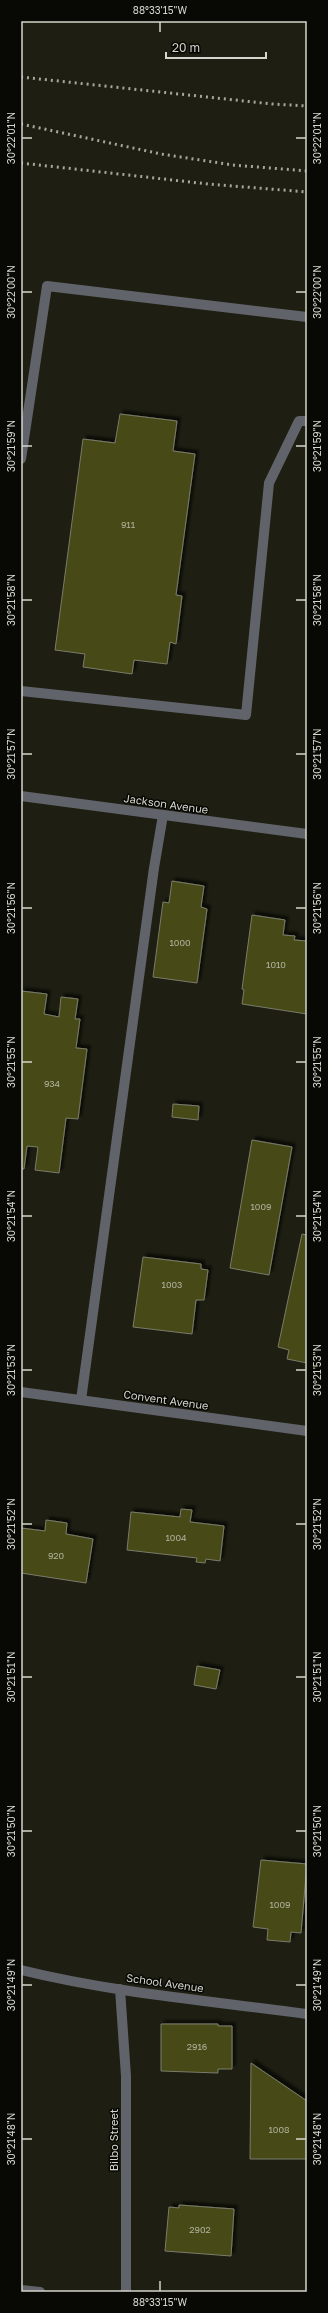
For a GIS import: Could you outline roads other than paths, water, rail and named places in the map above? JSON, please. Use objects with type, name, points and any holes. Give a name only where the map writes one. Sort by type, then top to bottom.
[{"type":"street","points":[[21,459],[48,286],[307,317]]},
{"type":"street","points":[[21,691],[246,714],[268,483],[299,421],[307,421]]},
{"type":"street","name":"Jackson Avenue","points":[[21,796],[307,834]]},
{"type":"street","points":[[81,1400],[152,884],[163,815]]},
{"type":"street","name":"Convent Avenue","points":[[21,1392],[307,1431]]},
{"type":"street","name":"School Avenue","points":[[21,1970],[58,1979],[120,1989],[307,2014]]},
{"type":"street","name":"Bilbo Street","points":[[120,1989],[126,2076],[126,2292]]},
{"type":"street","points":[[21,2290],[40,2292]]},
{"type":"railway","points":[[21,77],[272,104],[307,106]]},
{"type":"railway","points":[[21,124],[161,154],[233,165],[307,171]]},
{"type":"railway","points":[[21,163],[208,184],[307,192]]}]
